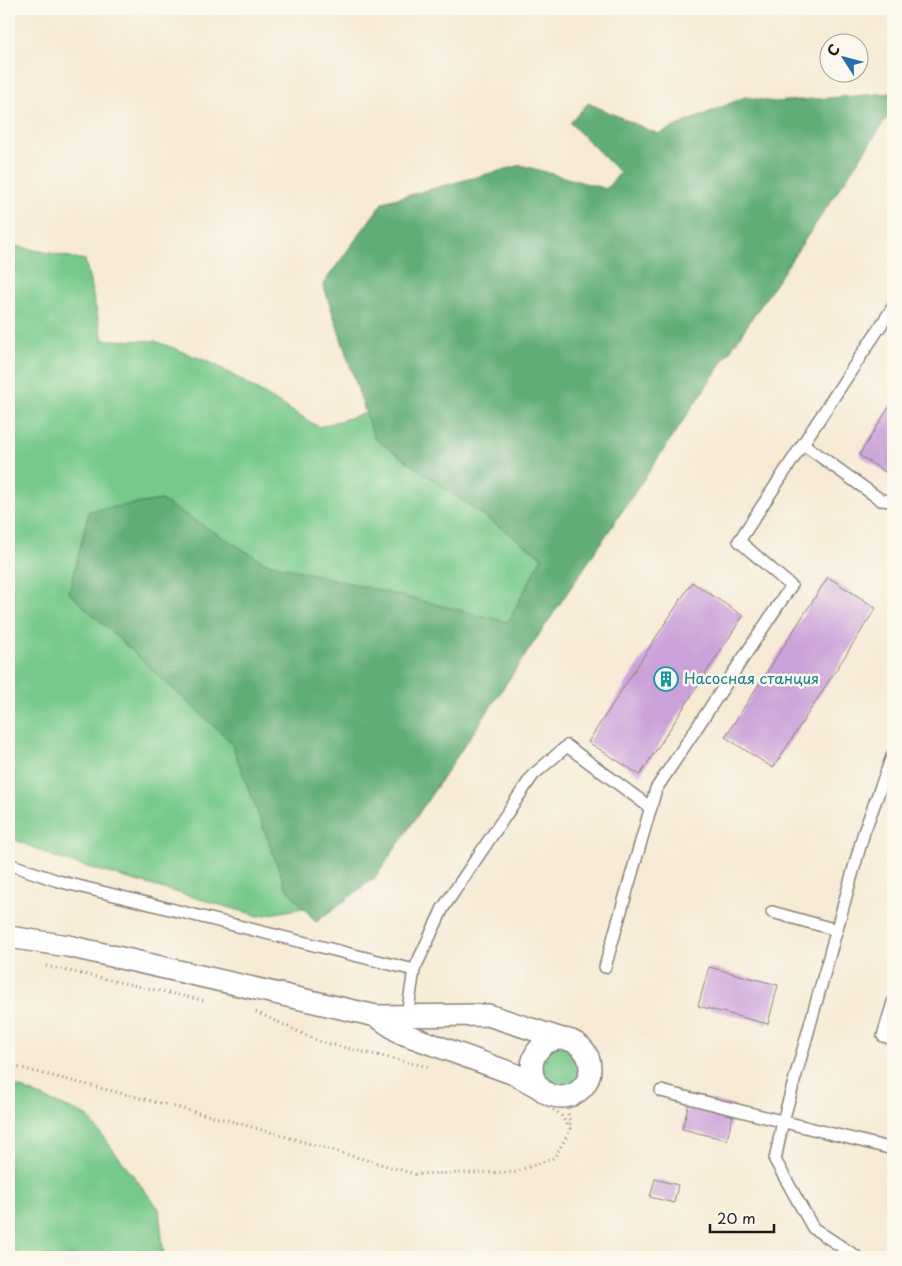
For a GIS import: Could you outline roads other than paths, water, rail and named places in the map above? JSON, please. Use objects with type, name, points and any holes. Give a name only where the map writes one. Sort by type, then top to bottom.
[{"type":"street","points":[[9,937],[68,946],[376,1016],[488,1015],[562,1039],[571,1040],[586,1052],[590,1069],[588,1077],[580,1090],[565,1096],[556,1096],[548,1093],[543,1096]]},
{"type":"street","points":[[376,1016],[402,1033],[514,1074],[543,1096]]},
{"type":"street","points":[[543,1096],[533,1073],[535,1056],[546,1044],[562,1039]]},
{"type":"lane","points":[[605,967],[656,789],[791,586],[739,541],[893,307]]},
{"type":"lane","points":[[803,444],[881,500],[893,501]]},
{"type":"lane","points":[[407,1016],[414,970],[443,908],[533,775],[567,746],[651,808]]},
{"type":"lane","points":[[858,1257],[813,1228],[775,1160],[783,1121],[864,832],[893,754]]},
{"type":"lane","points":[[9,864],[58,882],[414,970]]},
{"type":"lane","points":[[772,912],[837,930]]},
{"type":"lane","points":[[893,1002],[883,1036],[893,1038]]},
{"type":"lane","points":[[661,1091],[893,1149]]},
{"type":"place","name":"Насосная станция","points":[[666,679]]}]
